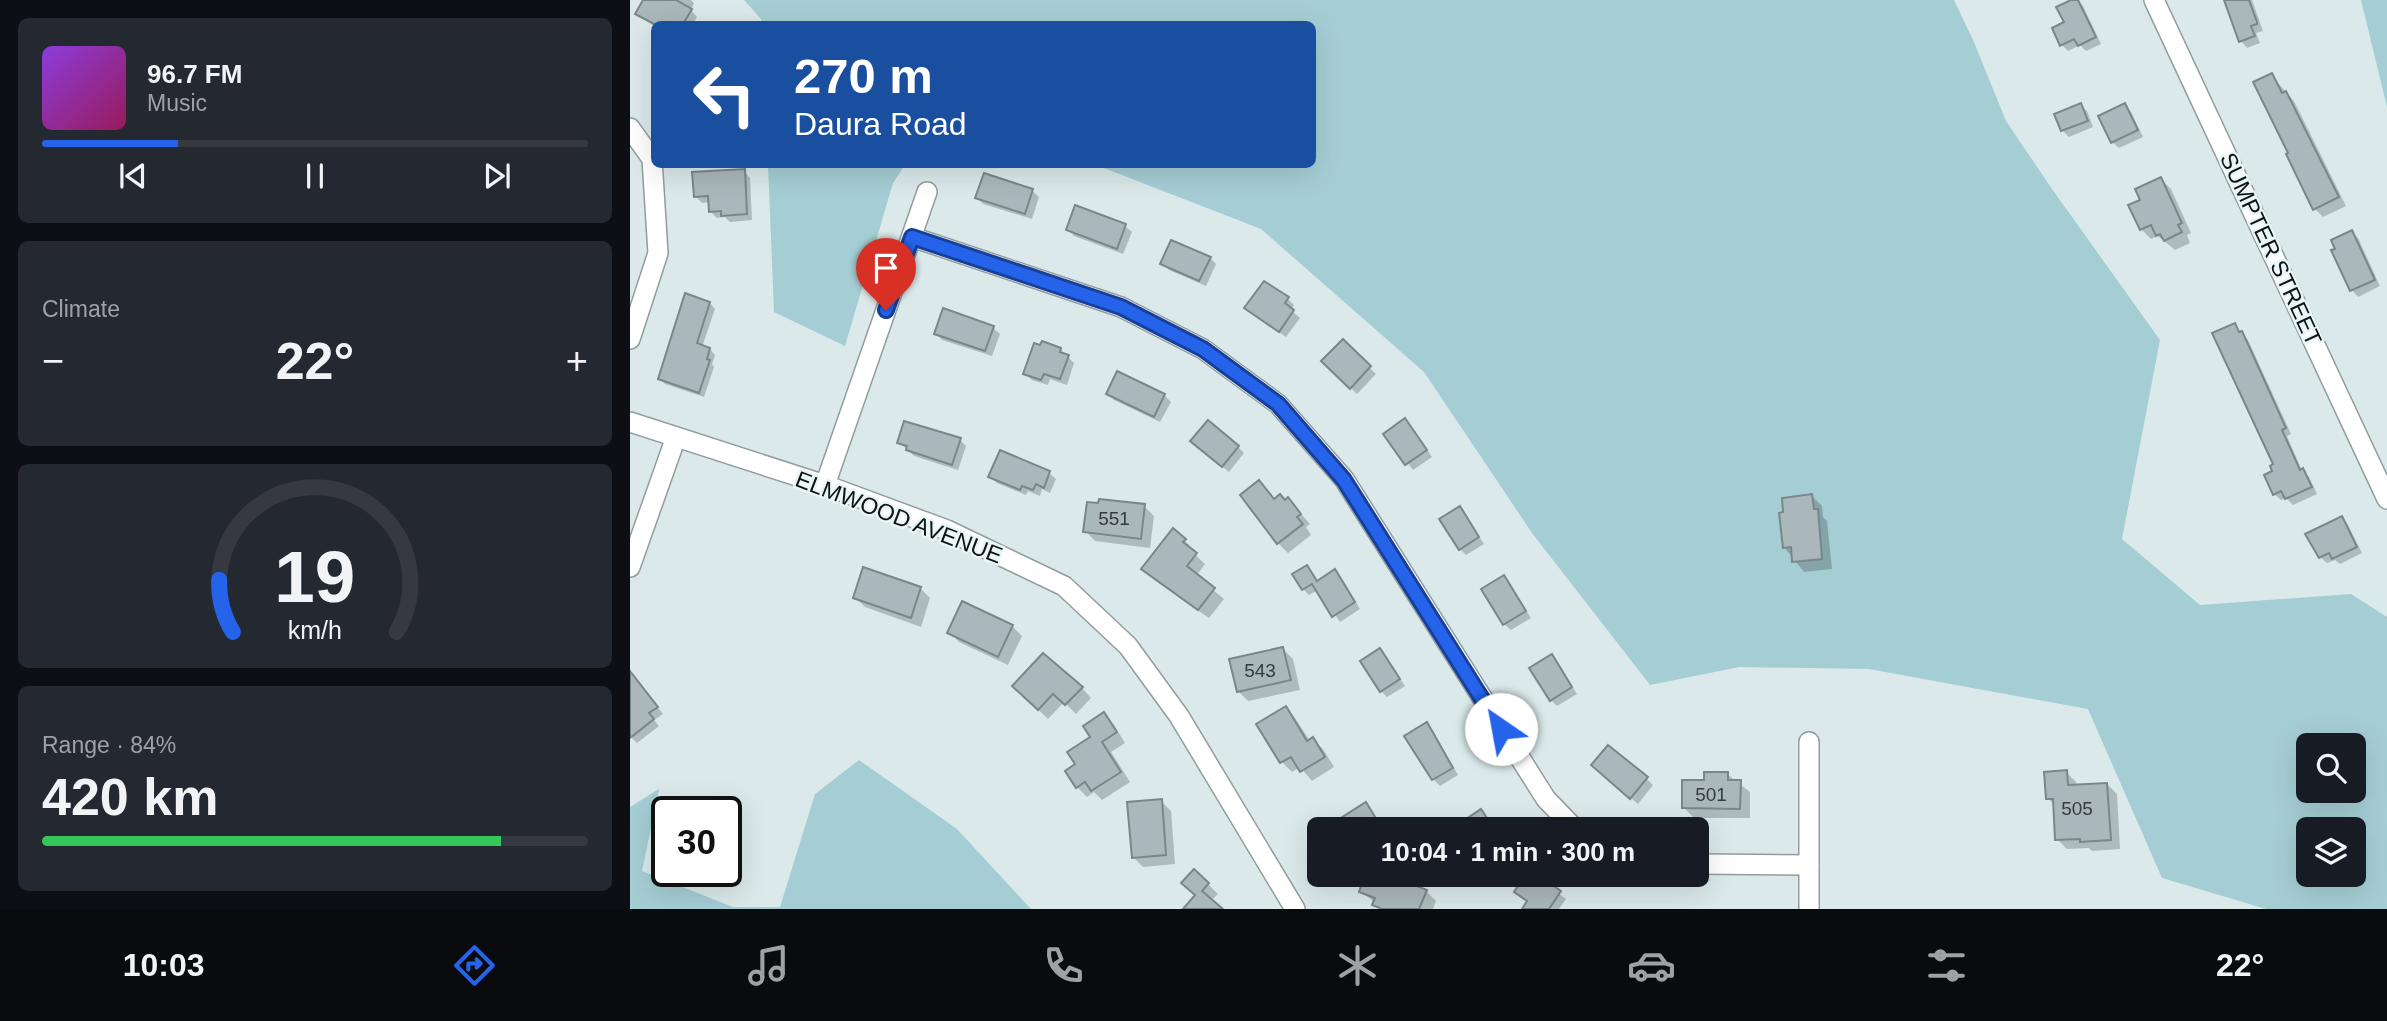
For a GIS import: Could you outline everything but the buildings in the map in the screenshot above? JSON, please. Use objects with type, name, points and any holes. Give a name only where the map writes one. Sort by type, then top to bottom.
[{"type":"street","name":"SUMPTER STREET","points":[[2154,0],[2387,499]]},
{"type":"street","points":[[630,128],[651,158]]},
{"type":"street","points":[[630,339],[658,253],[653,168]]},
{"type":"street","points":[[825,485],[927,191]]},
{"type":"street","points":[[912,237],[1121,307],[1203,349],[1278,404],[1344,480],[1546,799],[1563,817]]},
{"type":"street","name":"ELMWOOD AVENUE","points":[[630,422],[825,485],[947,530],[1064,586],[1128,646],[1180,716],[1295,909]]},
{"type":"street","points":[[630,567],[676,437]]},
{"type":"street","points":[[1809,742],[1809,909]]},
{"type":"street","points":[[1709,864],[1809,865]]},
{"type":"shaded area","points":[[744,0],[1954,0],[2006,121],[2160,340],[2122,539],[2200,605],[2351,594],[2387,617],[2387,909],[2266,909],[2162,878],[2088,709],[1869,669],[1739,667],[1650,685],[1532,533],[1424,372],[1261,229],[1104,168],[1316,168],[1316,21],[761,21]]},
{"type":"shaded area","points":[[2361,0],[2387,0],[2387,107]]},
{"type":"shaded area","points":[[768,168],[903,168],[893,183],[845,346],[774,312]]},
{"type":"shaded area","points":[[859,760],[957,829],[1031,909],[630,909],[630,807],[659,789],[658,796],[651,796],[651,828],[642,871],[651,875],[651,887],[682,887],[733,907],[780,907],[815,794]]},
{"type":"route","points":[[886,310],[912,237],[1121,307],[1203,349],[1278,404],[1344,480],[1501,729]]}]
